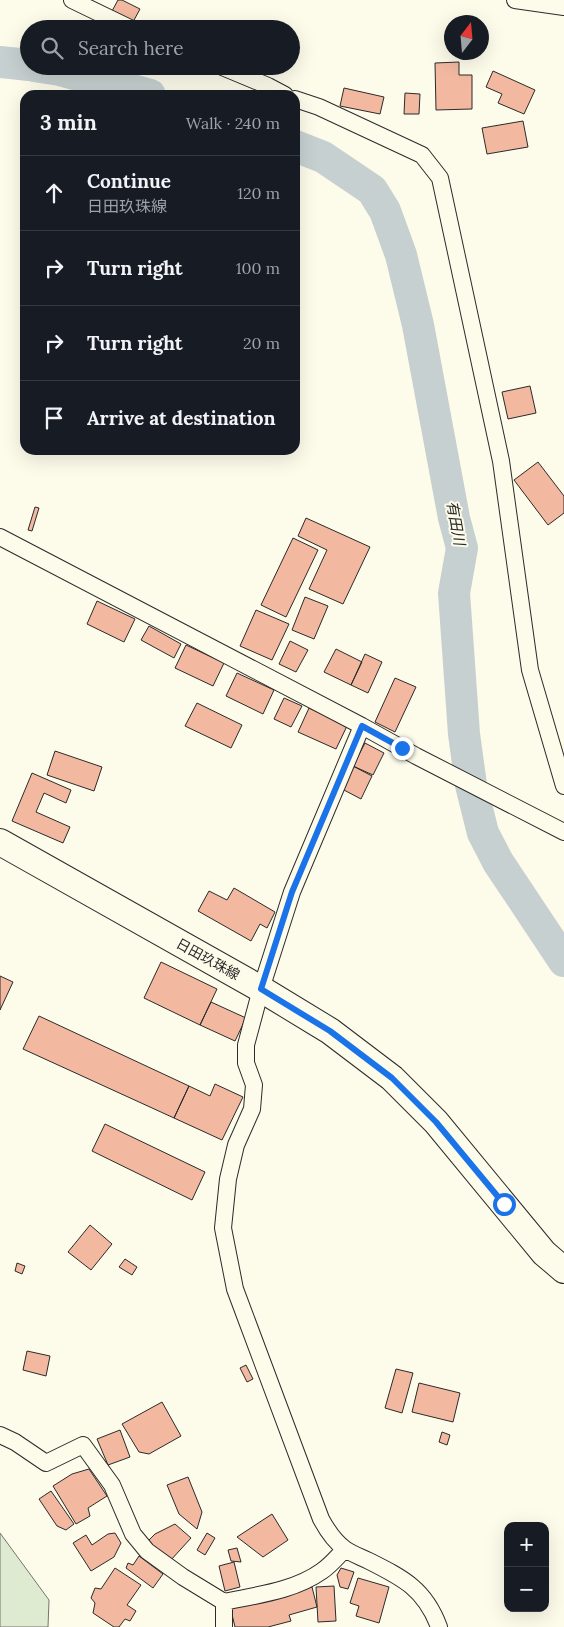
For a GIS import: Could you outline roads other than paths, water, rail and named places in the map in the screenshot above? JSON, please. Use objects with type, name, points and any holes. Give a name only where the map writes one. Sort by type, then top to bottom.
[{"type":"main road","name":"日田玖珠線","points":[[0,842],[261,989],[330,1031],[392,1078],[436,1122],[544,1253],[564,1270]]},
{"type":"street","points":[[72,0],[113,20]]},
{"type":"street","points":[[515,0],[564,7]]},
{"type":"street","points":[[242,75],[276,90]]},
{"type":"street","points":[[300,101],[319,107],[422,155],[440,178],[501,461],[530,670],[564,786]]},
{"type":"street","points":[[0,537],[564,832]]},
{"type":"street","points":[[362,726],[292,892],[261,989],[246,1045],[246,1063],[254,1085],[252,1108],[236,1145],[228,1179],[223,1228],[235,1289],[321,1519],[330,1534],[345,1549],[409,1583],[423,1596],[435,1615],[439,1627]]},
{"type":"street","points":[[0,1435],[15,1442],[46,1463],[83,1445],[112,1485],[133,1534],[147,1551],[183,1577],[224,1602],[270,1593],[298,1584],[323,1570],[345,1549]]},
{"type":"street","points":[[224,1602],[224,1627]]},
{"type":"waterway","name":"有田川","points":[[0,62],[20,64]]},
{"type":"waterway","name":"有田川","points":[[78,75],[132,90]]},
{"type":"waterway","name":"有田川","points":[[300,148],[323,157],[372,190],[385,211],[401,255],[418,325],[454,518],[462,548],[454,593],[464,734],[471,785],[483,833],[498,862],[564,961]]}]
